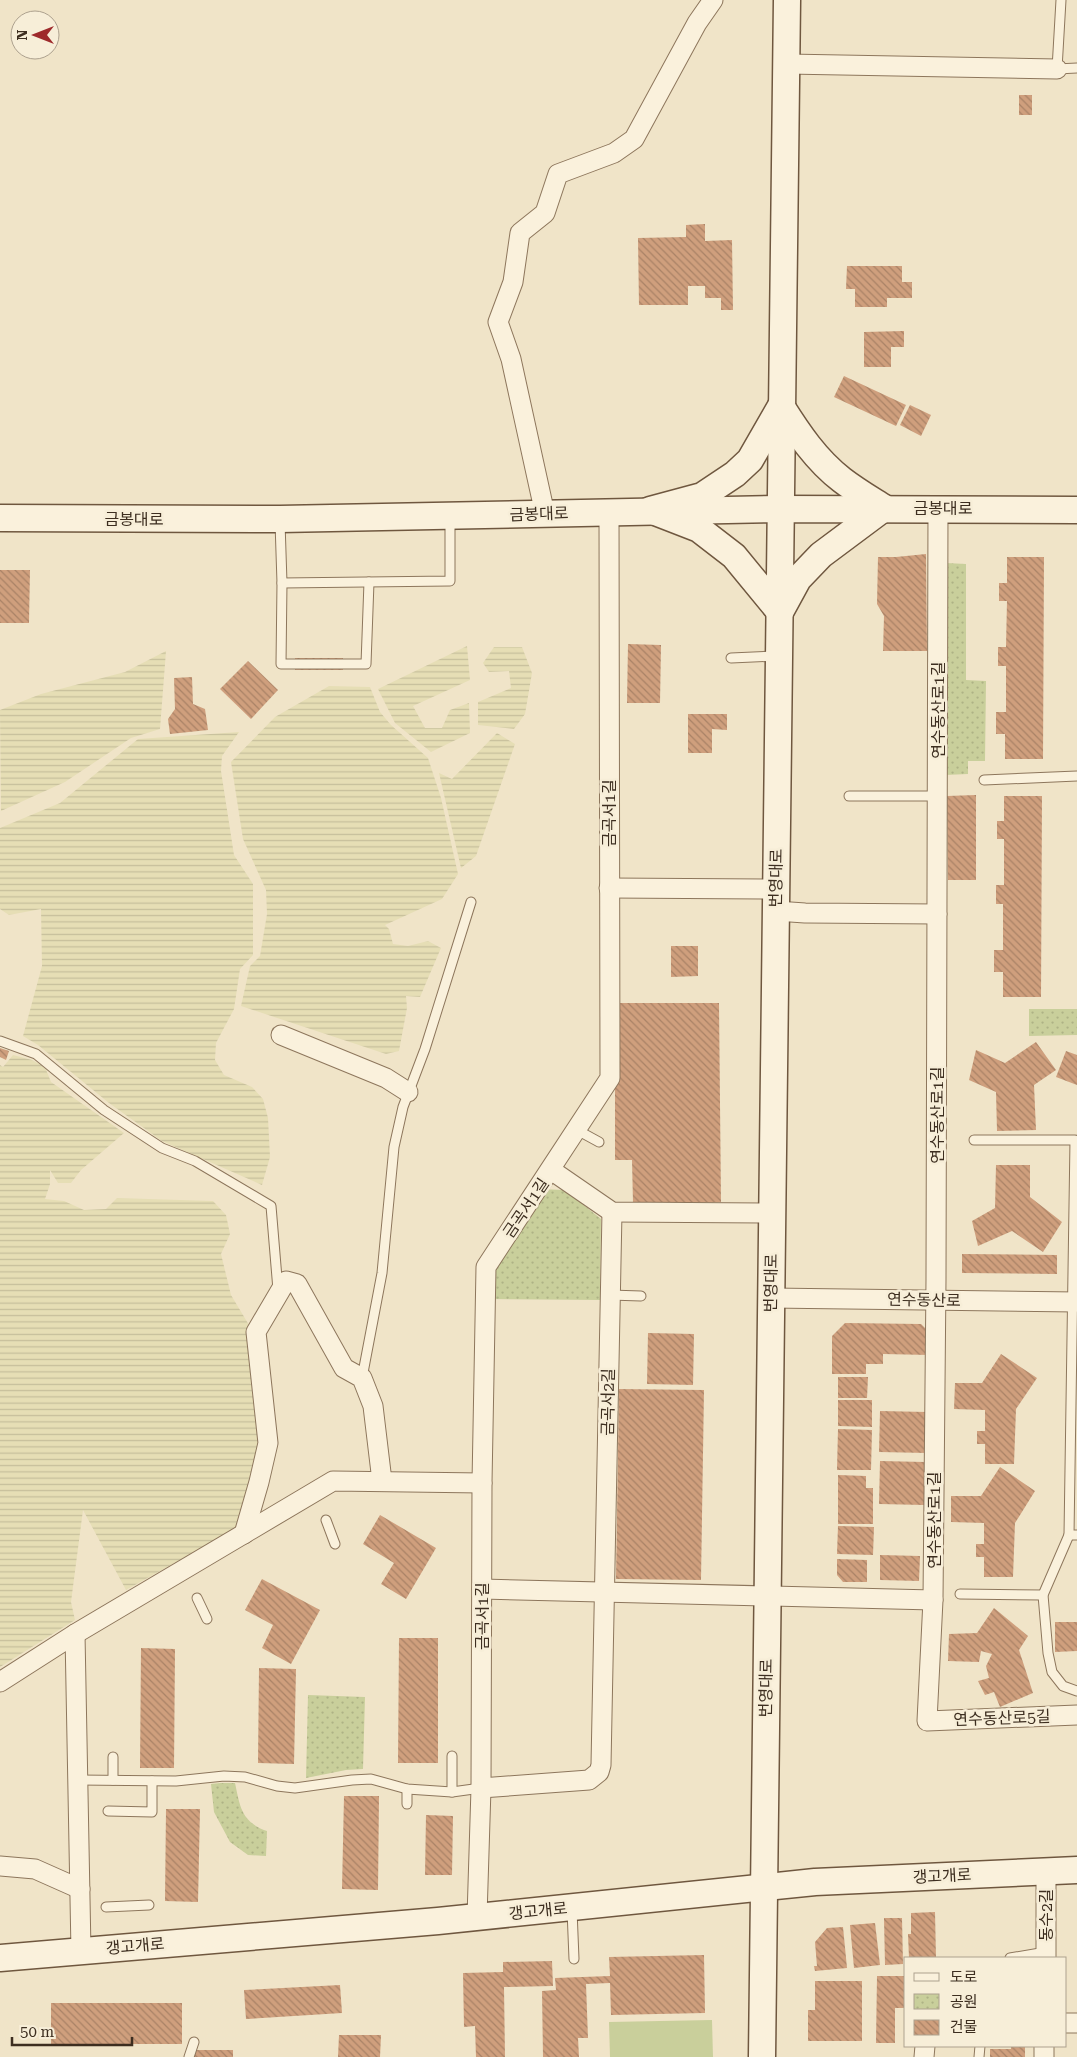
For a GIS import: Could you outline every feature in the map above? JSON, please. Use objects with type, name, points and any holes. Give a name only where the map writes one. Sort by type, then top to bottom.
[{"type":"street","points":[[545,514],[510,359],[498,322],[513,282],[520,234],[545,214],[558,174],[614,153],[634,139],[698,23],[713,0]]},
{"type":"street","name":"번영대로","points":[[762,2057],[787,0]]},
{"type":"street","points":[[787,64],[1057,69]]},
{"type":"street","points":[[781,406],[797,432],[823,463],[842,480],[884,508],[821,556],[798,579],[780,612],[734,556],[699,529],[650,510],[702,496],[735,474],[750,460],[781,406]]},
{"type":"street","name":"금봉대로","points":[[0,518],[280,519],[450,517],[650,510],[884,508],[1077,510]]},
{"type":"street","name":"연수동산로1길","points":[[927,1721],[933,1600],[936,1300],[938,508]]},
{"type":"street","name":"금곡서1길","points":[[477,1917],[481,1788],[482,1483],[486,1267],[610,1078],[609,512]]},
{"type":"street","points":[[610,888],[776,900],[805,913],[937,914]]},
{"type":"street","points":[[280,1035],[386,1078],[408,1092]]},
{"type":"street","points":[[551,1170],[612,1212],[772,1213]]},
{"type":"street","name":"금곡서2길","points":[[481,1788],[589,1780],[598,1772],[602,1757],[603,1592],[612,1212]]},
{"type":"street","points":[[244,1534],[268,1442],[256,1332],[286,1281],[297,1284],[344,1368],[362,1378],[373,1406],[382,1481]]},
{"type":"street","name":"연수동산로","points":[[771,1298],[1076,1302]]},
{"type":"street","points":[[0,1682],[75,1634],[333,1481],[482,1483]]},
{"type":"street","points":[[482,1590],[933,1600]]},
{"type":"street","points":[[75,1634],[81,1950]]},
{"type":"street","name":"연수동산로5길","points":[[927,1721],[1077,1715]]},
{"type":"street","points":[[0,1866],[34,1869],[80,1889]]},
{"type":"street","name":"갱고개로","points":[[0,1958],[477,1917],[815,1882],[1077,1870]]},
{"type":"street","name":"동수2길","points":[[1046,1872],[1046,1955]]},
{"type":"lane","points":[[1061,0],[1057,69],[1077,68]]},
{"type":"lane","points":[[282,583],[450,581],[450,517]]},
{"type":"lane","points":[[280,519],[282,583],[281,664],[366,664],[369,582]]},
{"type":"lane","points":[[731,658],[779,656]]},
{"type":"lane","points":[[984,780],[1077,776]]},
{"type":"lane","points":[[849,796],[937,796]]},
{"type":"lane","points":[[362,1378],[382,1273],[394,1147],[403,1107],[425,1049],[471,902]]},
{"type":"lane","points":[[0,1041],[36,1054],[104,1110],[155,1144],[195,1161],[271,1206],[278,1292]]},
{"type":"lane","points":[[577,1130],[598,1142]]},
{"type":"lane","points":[[974,1140],[1076,1140],[1073,1535],[1044,1595],[1048,1653],[1052,1672],[1063,1686],[1077,1691]]},
{"type":"lane","points":[[610,1295],[641,1296]]},
{"type":"lane","points":[[326,1520],[335,1544]]},
{"type":"lane","points":[[960,1594],[1044,1595]]},
{"type":"lane","points":[[197,1598],[207,1620]]},
{"type":"lane","points":[[452,1756],[452,1792]]},
{"type":"lane","points":[[113,1757],[113,1780]]},
{"type":"lane","points":[[78,1780],[176,1781],[205,1777],[245,1777],[277,1786],[295,1788],[371,1779],[407,1789],[452,1792],[481,1788]]},
{"type":"lane","points":[[108,1811],[152,1812],[152,1781]]},
{"type":"lane","points":[[407,1789],[407,1804]]},
{"type":"lane","points":[[106,1907],[149,1905]]},
{"type":"lane","points":[[572,1907],[574,1959]]},
{"type":"lane","points":[[1022,1957],[1046,1955]]},
{"type":"lane","points":[[189,2057],[194,2042]]},
{"type":"shaded area","points":[[467,646],[470,680],[413,706],[425,728],[442,728],[450,710],[469,703],[470,733],[431,752],[395,723],[378,689]]},
{"type":"shaded area","points":[[494,647],[522,647],[532,673],[525,714],[514,729],[478,725],[478,702],[511,688],[509,671],[489,672],[483,663]]},
{"type":"shaded area","points":[[166,651],[160,729],[131,738],[65,782],[1,811],[0,710],[41,694],[125,672]]},
{"type":"shaded area","points":[[329,686],[370,687],[380,712],[391,725],[428,758],[441,798],[458,874],[442,899],[385,925],[389,929],[393,944],[408,946],[428,941],[441,948],[420,997],[406,996],[407,1008],[399,1051],[386,1054],[241,1006],[250,966],[260,956],[267,914],[266,890],[243,839],[231,762],[275,717]]},
{"type":"shaded area","points":[[239,732],[222,756],[221,771],[234,855],[253,884],[253,955],[240,969],[234,1009],[216,1043],[215,1060],[224,1075],[252,1087],[263,1099],[268,1118],[270,1157],[262,1185],[162,1141],[109,1103],[38,1045],[23,1036],[42,966],[41,909],[9,915],[0,909],[0,828],[60,803],[138,739]]},
{"type":"shaded area","points":[[497,733],[515,744],[476,856],[461,868],[439,773],[452,779]]},
{"type":"shaded area","points":[[13,1055],[32,1060],[45,1067],[51,1082],[124,1133],[81,1170],[71,1183],[58,1183],[50,1170],[50,1184],[45,1199],[64,1201],[84,1210],[106,1209],[117,1198],[213,1201],[226,1215],[230,1234],[221,1254],[231,1295],[249,1325],[262,1442],[235,1529],[126,1590],[83,1510],[71,1602],[75,1620],[0,1667],[0,1065],[3,1067]]},
{"type":"green space","points":[[946,563],[966,564],[966,680],[986,681],[985,761],[968,761],[968,774],[945,775]]},
{"type":"green space","points":[[1029,1009],[1077,1009],[1077,1035],[1029,1036]]},
{"type":"green space","points":[[538,1189],[565,1190],[601,1219],[600,1300],[486,1299],[486,1267]]},
{"type":"green space","points":[[308,1695],[365,1697],[363,1769],[346,1770],[306,1778]]},
{"type":"green space","points":[[235,1783],[240,1806],[247,1818],[258,1827],[267,1831],[266,1856],[248,1855],[230,1842],[214,1812],[211,1784]]},
{"type":"green space","points":[[712,2020],[713,2057],[610,2057],[609,2022]]},
{"type":"building","points":[[1019,95],[1032,95],[1032,115],[1019,115]]},
{"type":"building","points":[[705,224],[705,241],[732,240],[733,310],[721,310],[721,298],[705,298],[705,286],[688,286],[688,305],[639,305],[638,238],[686,237],[686,225]]},
{"type":"building","points":[[847,266],[902,266],[902,282],[912,282],[912,298],[887,298],[887,307],[855,307],[855,289],[846,289]]},
{"type":"building","points":[[904,331],[904,347],[891,347],[891,367],[864,367],[864,332]]},
{"type":"building","points":[[844,376],[906,405],[896,426],[834,397]]},
{"type":"building","points":[[910,405],[931,415],[921,436],[900,425]]},
{"type":"building","points":[[926,554],[927,651],[883,651],[884,616],[877,604],[878,557]]},
{"type":"building","points":[[1007,557],[1044,557],[1043,759],[1005,759],[1005,734],[996,734],[996,712],[1006,712],[1006,666],[998,666],[998,647],[1006,647],[1007,601],[999,601],[999,583],[1007,583]]},
{"type":"building","points":[[0,570],[30,570],[29,623],[0,623]]},
{"type":"building","points":[[628,644],[661,645],[660,703],[627,703]]},
{"type":"building","points":[[295,658],[343,658],[343,670],[295,670]]},
{"type":"building","points":[[248,661],[278,690],[251,719],[220,689]]},
{"type":"building","points":[[192,677],[193,704],[205,709],[208,730],[170,734],[168,719],[175,709],[174,678]]},
{"type":"building","points":[[688,714],[727,714],[727,730],[712,729],[712,753],[688,753]]},
{"type":"building","points":[[976,795],[976,880],[948,880],[947,796]]},
{"type":"building","points":[[1004,796],[1042,796],[1041,997],[1003,997],[1003,972],[994,972],[994,950],[1003,950],[1003,904],[996,904],[996,885],[1004,885],[1004,839],[997,839],[997,821],[1004,821]]},
{"type":"building","points":[[671,946],[698,946],[698,976],[671,977]]},
{"type":"building","points":[[615,1003],[719,1003],[721,1202],[633,1203],[632,1160],[615,1160]]},
{"type":"building","points":[[1036,1042],[1056,1070],[1034,1085],[1036,1130],[997,1131],[996,1092],[969,1080],[976,1050],[1005,1063]]},
{"type":"building","points":[[0,1048],[9,1051],[6,1060],[0,1057]]},
{"type":"building","points":[[1066,1051],[1077,1055],[1077,1085],[1056,1077]]},
{"type":"building","points":[[996,1165],[1030,1165],[1030,1197],[1062,1222],[1043,1252],[1012,1231],[978,1246],[972,1221],[995,1208]]},
{"type":"building","points":[[962,1254],[1057,1255],[1057,1274],[962,1273]]},
{"type":"building","points":[[845,1323],[921,1324],[929,1332],[929,1355],[883,1354],[883,1364],[866,1364],[866,1374],[832,1374],[832,1336]]},
{"type":"building","points":[[648,1333],[694,1334],[693,1385],[647,1384]]},
{"type":"building","points":[[1001,1354],[1037,1378],[1016,1409],[1014,1464],[985,1464],[985,1444],[977,1444],[977,1431],[985,1431],[985,1410],[954,1409],[955,1383],[982,1383]]},
{"type":"building","points":[[838,1377],[868,1377],[867,1398],[838,1398]]},
{"type":"building","points":[[619,1389],[704,1390],[701,1580],[616,1579]]},
{"type":"building","points":[[838,1400],[872,1400],[872,1427],[838,1426]]},
{"type":"building","points":[[880,1411],[927,1412],[927,1453],[879,1452]]},
{"type":"building","points":[[838,1429],[872,1430],[871,1470],[837,1470]]},
{"type":"building","points":[[880,1461],[925,1462],[924,1505],[879,1504]]},
{"type":"building","points":[[1000,1467],[1035,1491],[1015,1523],[1013,1577],[984,1577],[984,1557],[976,1557],[976,1544],[984,1544],[984,1523],[951,1522],[951,1496],[981,1496]]},
{"type":"building","points":[[838,1475],[866,1476],[866,1488],[873,1488],[873,1524],[838,1524]]},
{"type":"building","points":[[380,1515],[436,1548],[406,1599],[381,1584],[394,1563],[363,1544]]},
{"type":"building","points":[[838,1526],[874,1527],[873,1555],[837,1554]]},
{"type":"building","points":[[880,1555],[920,1556],[919,1581],[880,1580]]},
{"type":"building","points":[[837,1559],[867,1560],[867,1582],[843,1582],[837,1575]]},
{"type":"building","points":[[262,1579],[320,1610],[291,1664],[262,1648],[273,1625],[245,1610]]},
{"type":"building","points":[[994,1608],[1028,1636],[1019,1650],[1033,1693],[1000,1707],[994,1692],[985,1695],[978,1681],[989,1678],[986,1666],[992,1654],[981,1651],[979,1662],[948,1661],[949,1634],[977,1633]]},
{"type":"building","points":[[1055,1622],[1077,1622],[1077,1651],[1055,1652]]},
{"type":"building","points":[[399,1638],[438,1638],[438,1763],[398,1763]]},
{"type":"building","points":[[141,1648],[175,1649],[174,1768],[140,1768]]},
{"type":"building","points":[[259,1668],[296,1669],[294,1764],[258,1763]]},
{"type":"building","points":[[344,1796],[379,1796],[378,1890],[342,1889]]},
{"type":"building","points":[[166,1809],[200,1809],[198,1902],[165,1901]]},
{"type":"building","points":[[426,1815],[453,1816],[452,1875],[425,1875]]},
{"type":"building","points":[[935,1912],[936,1957],[909,1957],[908,1934],[911,1934],[911,1913]]},
{"type":"building","points":[[884,1918],[902,1918],[903,1964],[885,1965]]},
{"type":"building","points":[[875,1923],[880,1965],[854,1968],[850,1925]]},
{"type":"building","points":[[843,1927],[847,1968],[815,1971],[814,1966],[817,1966],[815,1942],[827,1928]]},
{"type":"building","points":[[704,1955],[705,2013],[611,2015],[610,1983],[586,1984],[588,2038],[578,2038],[579,2057],[543,2057],[542,1991],[556,1990],[555,1978],[610,1976],[609,1957]]},
{"type":"building","points":[[552,1961],[553,1986],[504,1987],[505,2057],[476,2057],[475,2026],[464,2027],[463,1973],[503,1972],[503,1962]]},
{"type":"building","points":[[877,1976],[904,1976],[904,2008],[895,2008],[895,2043],[876,2043]]},
{"type":"building","points":[[815,1981],[862,1981],[862,2041],[808,2041],[808,2010],[815,2010]]},
{"type":"building","points":[[340,1985],[342,2013],[246,2019],[244,1990]]},
{"type":"building","points":[[51,2003],[182,2003],[182,2044],[51,2044]]},
{"type":"building","points":[[339,2035],[381,2035],[380,2057],[338,2057]]},
{"type":"building","points":[[1011,2047],[1025,2047],[1025,2057],[990,2057],[990,2049],[1011,2049]]},
{"type":"building","points":[[191,2050],[233,2050],[233,2057],[192,2057]]}]
